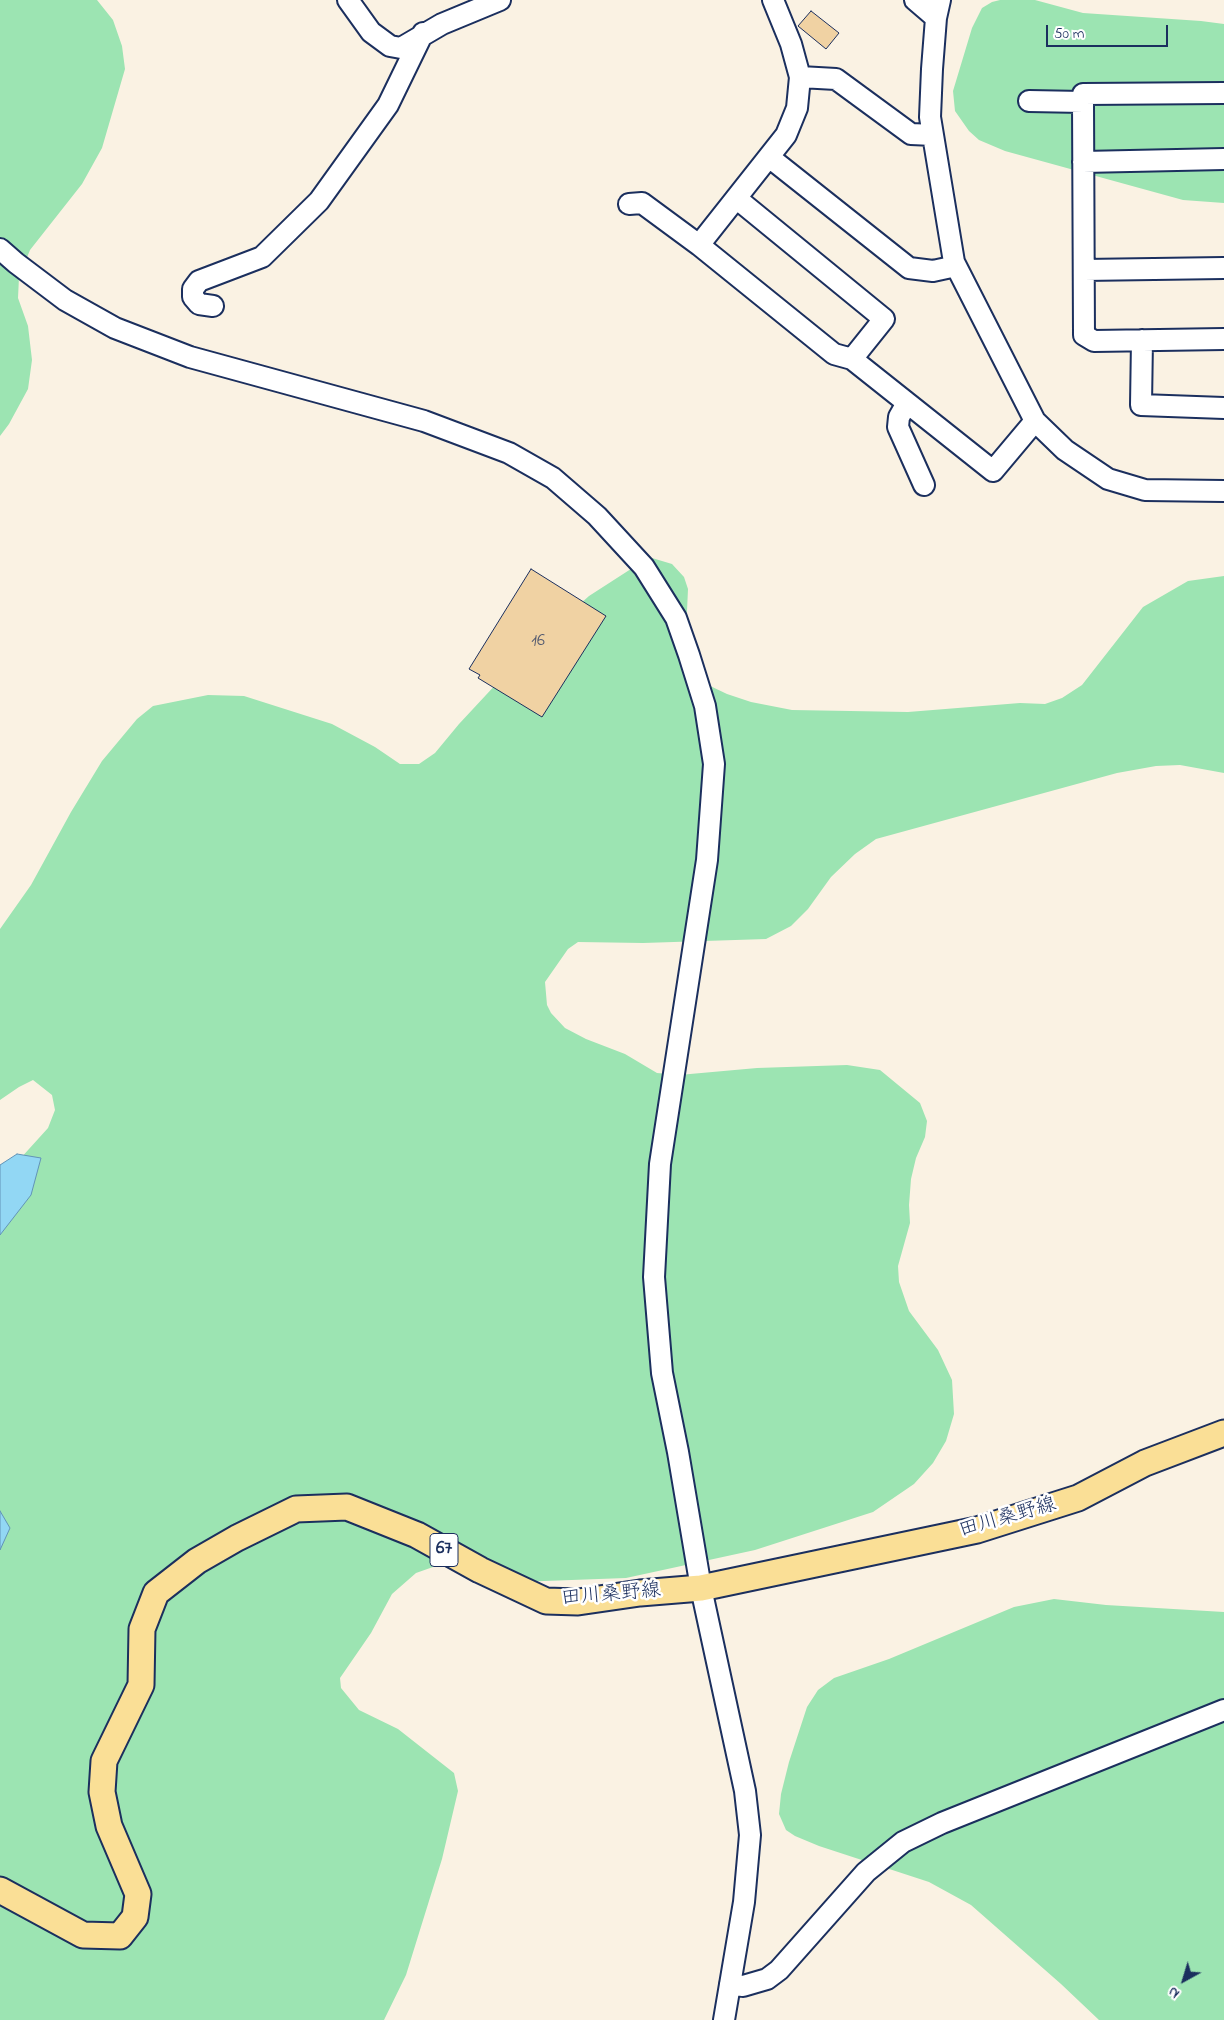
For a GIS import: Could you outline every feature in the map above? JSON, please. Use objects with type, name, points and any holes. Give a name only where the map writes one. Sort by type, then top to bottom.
[{"type":"main road","name":"田川桑野線","points":[[0,1890],[83,1935],[120,1936],[135,1917],[138,1894],[109,1826],[102,1792],[104,1761],[141,1685],[142,1629],[156,1593],[197,1560],[296,1509],[347,1507],[417,1535],[480,1570],[546,1601],[578,1602],[640,1593],[701,1588],[977,1530],[1078,1498],[1145,1462],[1224,1433]]},
{"type":"street","points":[[348,0],[371,32],[390,46],[401,48],[423,33],[500,0]]},
{"type":"street","points":[[698,245],[786,135],[797,108],[800,77],[791,44],[773,0]]},
{"type":"street","points":[[915,0],[938,9],[930,117],[956,266],[1035,421],[1065,450],[1108,479],[1145,490],[1224,491]]},
{"type":"street","points":[[213,306],[199,304],[193,297],[193,289],[199,281],[262,257],[319,201],[388,104],[423,33]]},
{"type":"street","points":[[800,77],[836,79],[911,134],[933,135]]},
{"type":"street","points":[[1224,93],[1083,94],[1084,335],[1094,340],[1224,339]]},
{"type":"street","points":[[1029,101],[1083,102]]},
{"type":"street","points":[[769,157],[909,268],[933,271],[956,266]]},
{"type":"street","points":[[1084,162],[1224,159]]},
{"type":"street","points":[[736,198],[884,319],[852,359]]},
{"type":"street","points":[[629,204],[642,203],[698,245],[834,354],[852,359],[993,471],[1035,421]]},
{"type":"street","points":[[0,249],[65,300],[115,328],[190,357],[424,421],[509,453],[553,478],[597,516],[644,567],[676,618],[704,706],[714,764],[707,860],[660,1164],[654,1277],[662,1373],[678,1452],[701,1588],[745,1791],[750,1835],[744,1902],[724,2020]]},
{"type":"street","points":[[1084,270],[1224,268]]},
{"type":"street","points":[[1142,340],[1141,405],[1224,408]]},
{"type":"street","points":[[907,403],[899,417],[898,427],[924,485]]},
{"type":"street","points":[[730,1984],[743,1986],[766,1979],[779,1970],[866,1872],[903,1842],[942,1824],[1224,1710]]},
{"type":"green space","points":[[0,0],[97,0],[113,20],[122,46],[125,69],[102,148],[82,184],[30,250],[19,277],[18,298],[28,326],[32,360],[28,389],[9,424],[0,436]]},
{"type":"green space","points":[[1000,0],[1035,0],[1083,13],[1224,24],[1224,203],[1183,200],[1005,151],[979,140],[969,131],[955,111],[953,91],[972,28],[982,8]]},
{"type":"green space","points":[[652,558],[672,564],[684,577],[688,589],[683,638],[706,684],[751,702],[792,710],[908,712],[1020,703],[1045,704],[1062,698],[1082,685],[1143,607],[1188,581],[1224,576],[1224,773],[1180,765],[1156,766],[1117,773],[876,839],[855,854],[831,877],[808,909],[791,926],[766,939],[643,943],[578,942],[568,949],[545,982],[547,1005],[551,1013],[565,1028],[586,1039],[625,1054],[657,1073],[679,1075],[757,1068],[847,1065],[880,1070],[920,1103],[927,1121],[925,1137],[916,1158],[911,1179],[910,1223],[898,1266],[899,1282],[909,1311],[938,1350],[952,1380],[954,1414],[946,1441],[933,1463],[914,1484],[873,1512],[755,1550],[626,1578],[517,1582],[449,1566],[433,1567],[416,1573],[392,1594],[371,1633],[340,1678],[341,1688],[359,1710],[398,1729],[454,1773],[458,1791],[442,1859],[406,1975],[384,2020],[0,2020],[0,1181],[48,1128],[55,1110],[52,1095],[33,1080],[0,1100],[0,929],[31,885],[71,812],[102,761],[137,719],[153,706],[208,695],[244,696],[332,724],[375,747],[400,764],[419,764],[435,753],[459,724],[526,652],[589,596],[634,567]]},
{"type":"green space","points":[[1054,1599],[1106,1605],[1224,1612],[1224,2020],[1099,2020],[971,1905],[929,1882],[819,1846],[795,1836],[786,1830],[779,1814],[781,1794],[789,1762],[807,1707],[818,1690],[834,1678],[889,1659],[1014,1607]]},
{"type":"water","points":[[17,1154],[41,1158],[31,1195],[0,1235],[0,1165]]},
{"type":"water","points":[[0,1511],[10,1528],[0,1550]]},
{"type":"building","points":[[811,11],[839,33],[826,49],[798,26]]},
{"type":"building","points":[[531,569],[606,616],[542,717],[478,678],[480,675],[469,669]]}]
